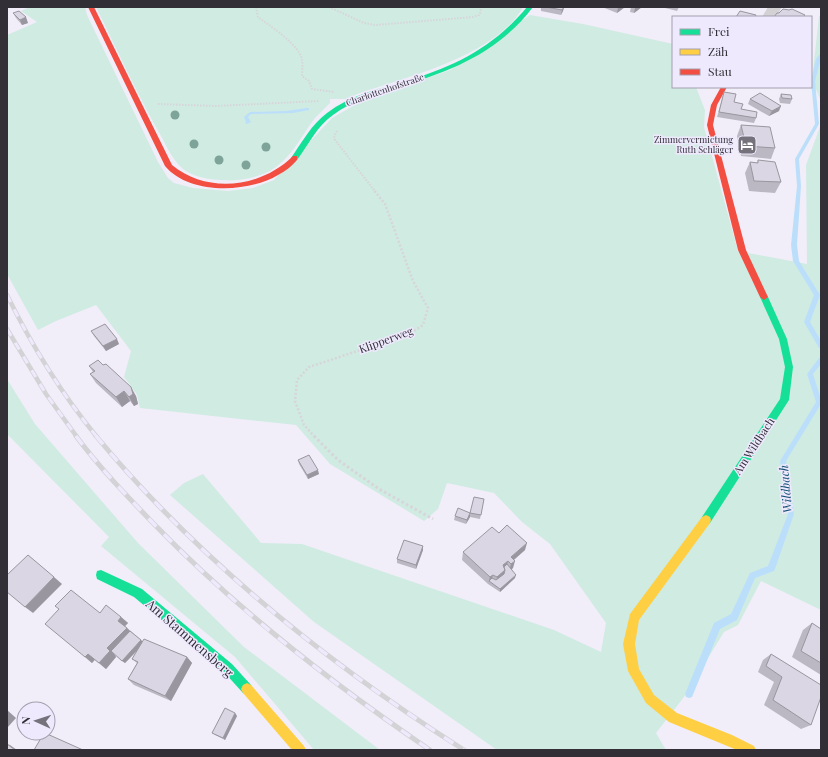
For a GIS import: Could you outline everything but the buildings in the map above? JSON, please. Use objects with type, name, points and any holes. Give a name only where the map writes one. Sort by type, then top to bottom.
[{"type":"street","name":"Charlottenhofstraße","points":[[91,7],[159,149],[172,170],[188,180],[219,186],[249,183],[274,174],[285,168],[294,160],[318,124],[334,110],[352,100],[431,74],[476,55],[507,33],[530,7]]},
{"type":"street","points":[[770,16],[775,7]]},
{"type":"street","name":"Am Wildbach","points":[[723,88],[712,108],[710,125],[742,250],[783,339],[789,367],[784,400],[705,522],[634,618],[629,644],[634,671],[650,699],[673,718],[735,746]]},
{"type":"street","name":"Am Stammensberg","points":[[101,575],[138,593],[228,668],[300,750]]},
{"type":"path","points":[[256,7],[258,17],[283,36],[296,49],[302,59],[302,76],[309,81],[312,89],[335,92],[352,100]]},
{"type":"path","points":[[329,7],[339,10],[365,23],[375,25],[473,17],[479,15],[481,11],[480,7]]},
{"type":"path","points":[[138,103],[216,106],[352,100]]},
{"type":"path","name":"Klipperweg","points":[[339,128],[334,136],[335,140],[385,204],[413,281],[428,308],[428,314],[423,325],[409,334],[309,367],[297,380],[295,401],[304,425],[338,460],[379,489],[433,519]]},
{"type":"green space","points":[[30,7],[85,7],[87,15],[158,162],[168,178],[174,183],[193,188],[228,191],[253,188],[274,180],[332,118],[362,101],[450,70],[530,15],[583,24],[672,44],[672,88],[696,88],[705,110],[704,127],[738,251],[807,264],[806,165],[821,124],[821,610],[761,581],[738,625],[724,632],[684,697],[656,733],[666,750],[497,750],[314,622],[170,495],[184,483],[203,474],[261,543],[302,544],[554,630],[601,652],[606,623],[550,544],[522,522],[494,493],[447,483],[438,509],[424,521],[330,464],[296,425],[140,408],[137,395],[124,377],[131,351],[96,305],[38,330],[7,274],[7,35],[37,22],[21,11]]},
{"type":"green space","points":[[96,7],[523,7],[510,24],[493,38],[473,51],[450,62],[346,99],[330,99],[330,103],[315,118],[291,152],[273,169],[264,174],[253,177],[215,180],[203,178],[183,169],[168,150]]},
{"type":"green space","points":[[821,15],[821,101],[812,80],[819,16]]},
{"type":"green space","points":[[7,379],[35,424],[138,543],[244,647],[380,750],[314,750],[235,657],[101,546],[109,537],[7,434]]},
{"type":"waterway","name":"Wildbach","points":[[821,55],[818,59],[813,81],[817,124],[797,159],[799,186],[794,245],[796,261],[817,295],[807,322],[821,346]]},
{"type":"waterway","points":[[247,123],[249,122],[246,117],[250,113],[286,112],[307,109]]},
{"type":"waterway","name":"Wildbach","points":[[689,694],[717,626],[734,617],[753,575],[771,569],[791,514],[783,461],[819,402],[810,374],[821,360]]},
{"type":"railway","points":[[7,295],[48,369],[71,403],[97,437]]},
{"type":"railway","points":[[7,329],[46,394],[77,437]]},
{"type":"railway","points":[[76,436],[132,501],[217,585],[320,671],[430,750]]},
{"type":"railway","points":[[96,436],[136,482],[178,526],[268,607],[363,682],[464,750]]},
{"type":"traffic: fast","points":[[295,158],[320,123],[339,107],[365,96],[439,72],[473,57],[504,36],[530,7]]},
{"type":"traffic: fast","points":[[706,520],[784,400],[789,367],[783,339],[764,297]]},
{"type":"traffic: fast","points":[[101,575],[138,593],[228,668],[247,689]]},
{"type":"traffic: slow","points":[[706,520],[634,618],[629,644],[634,671],[650,699],[673,718],[728,739],[750,750]]},
{"type":"traffic: slow","points":[[247,689],[300,750]]},
{"type":"traffic: jam","points":[[91,7],[169,166],[178,173],[195,182],[208,185],[221,186],[249,184],[263,180],[275,174],[286,167],[295,158]]},
{"type":"traffic: jam","points":[[723,88],[714,105],[710,125],[742,250],[764,297]]},
{"type":"place","name":"Zimmervermietung Ruth Schläger","points":[[747,145]]}]
